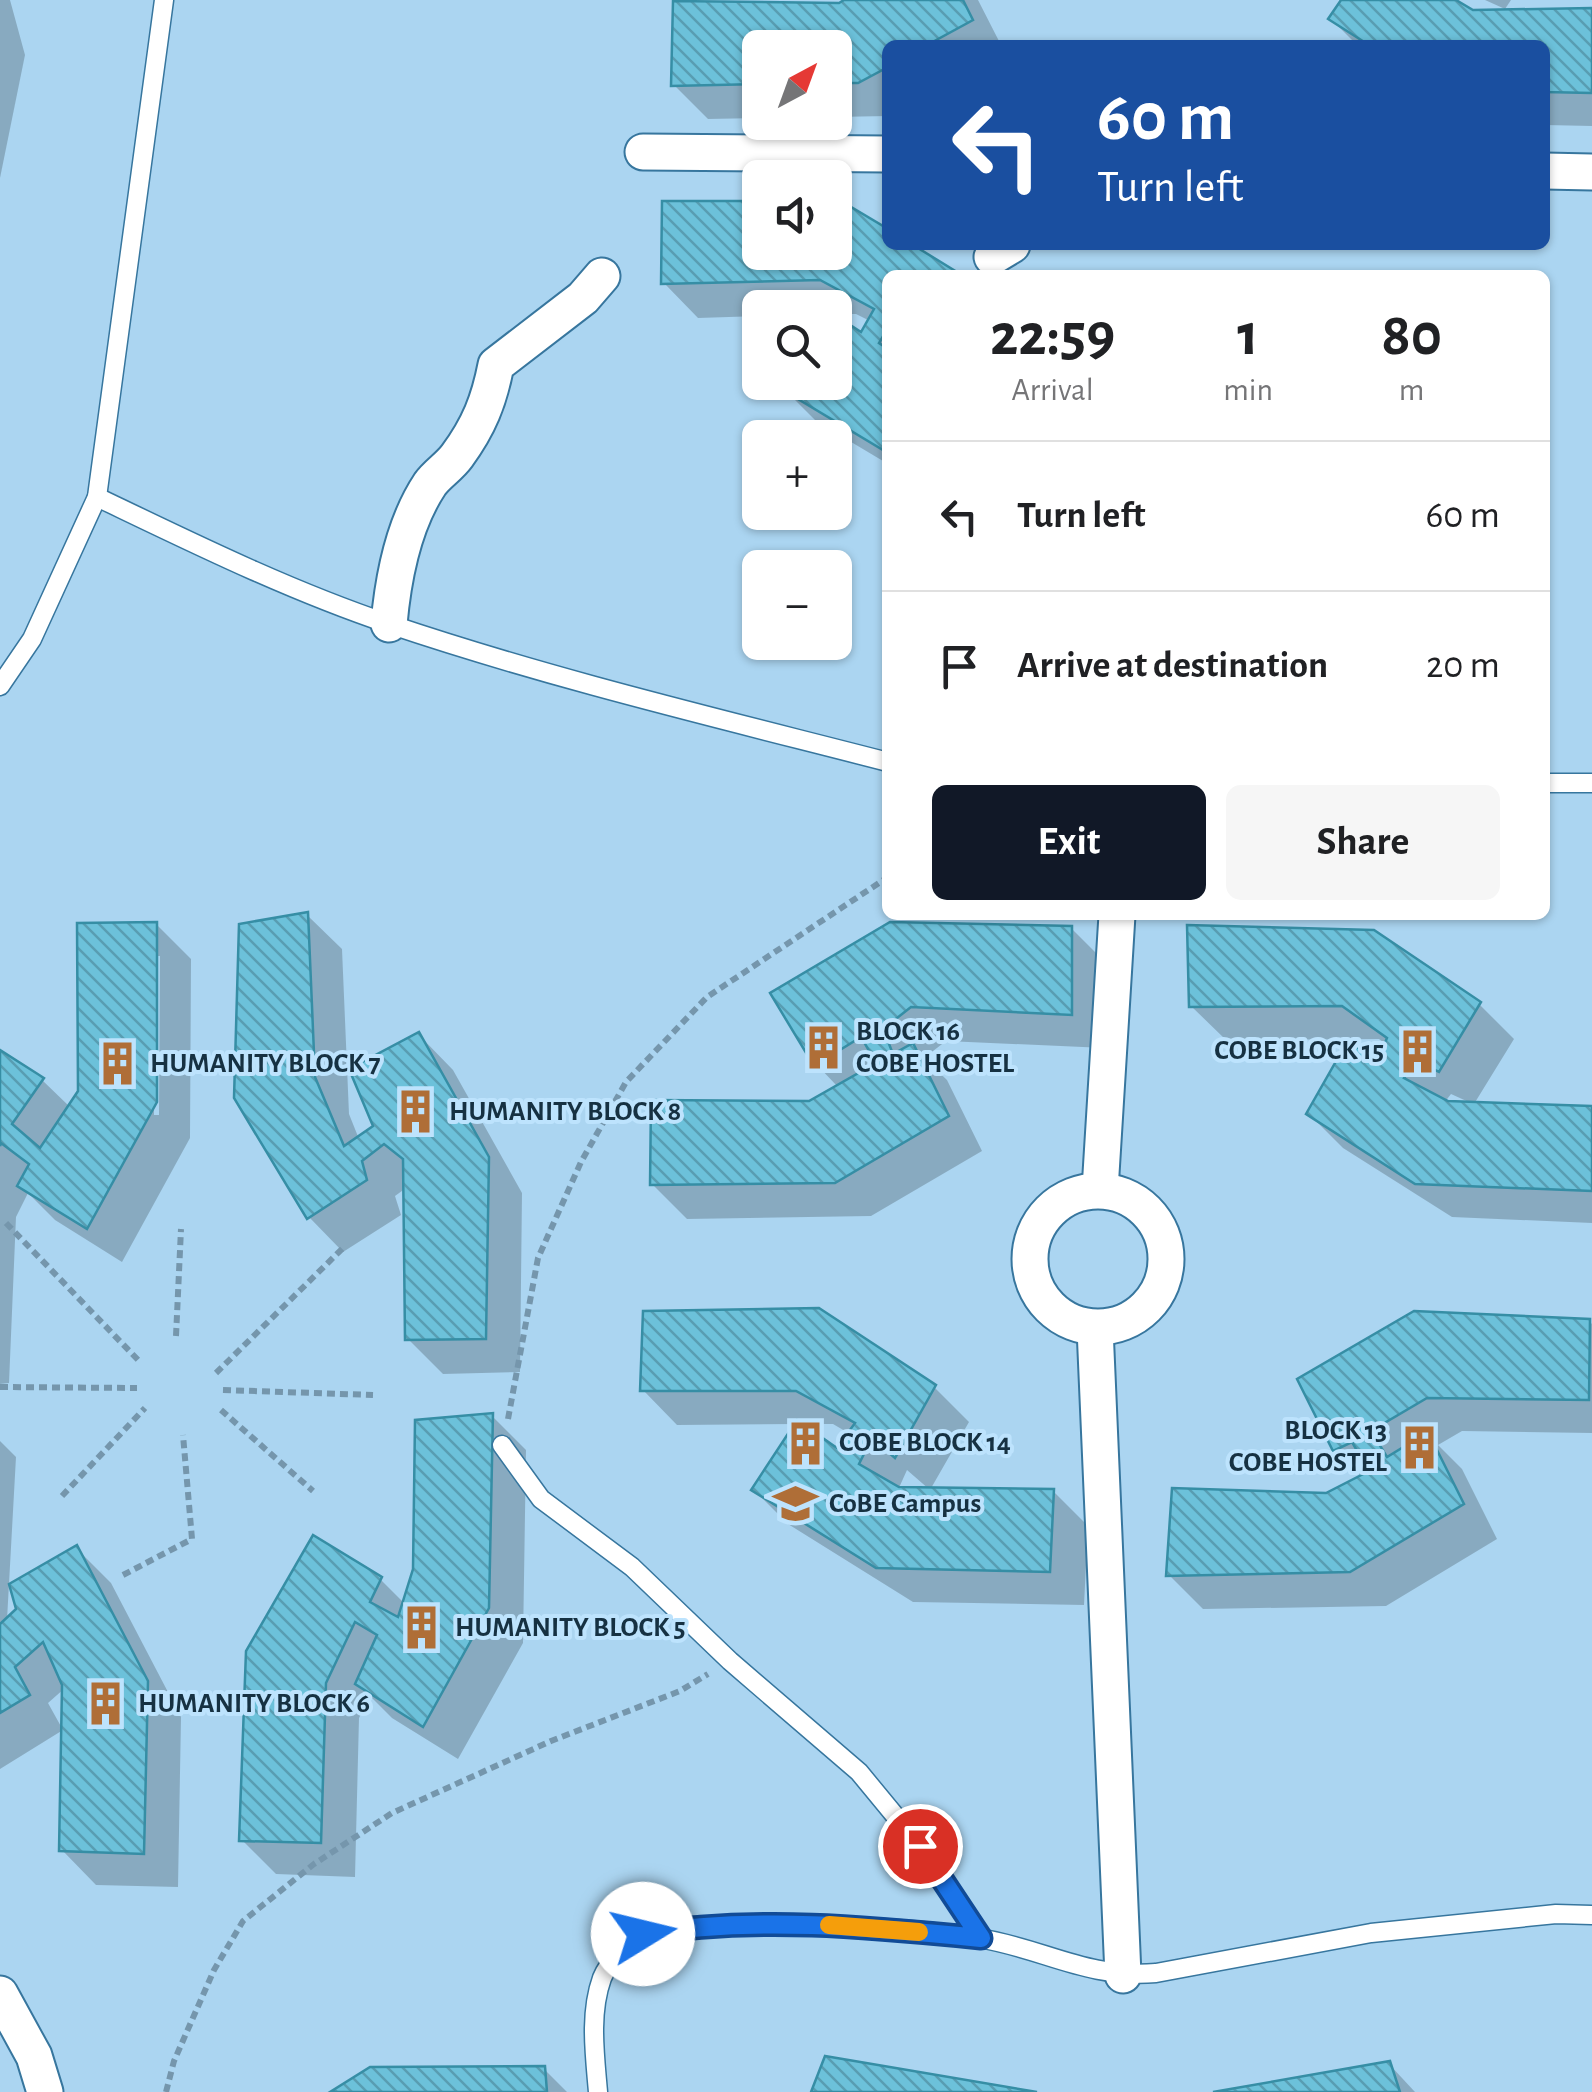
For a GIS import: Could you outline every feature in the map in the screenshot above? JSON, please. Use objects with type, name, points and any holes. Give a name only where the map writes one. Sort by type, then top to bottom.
[{"type":"street","points":[[643,152],[882,154]]},
{"type":"street","points":[[1550,171],[1592,172]]},
{"type":"street","points":[[389,624],[394,574],[417,512],[430,484],[456,458],[489,402],[496,365],[583,298],[602,276]]},
{"type":"street","points":[[1100,1190],[1117,920]]},
{"type":"street","points":[[1100,1190],[1135,1201],[1159,1227],[1167,1263],[1156,1296],[1130,1321],[1095,1328],[1060,1318],[1036,1291],[1028,1256],[1039,1222],[1052,1210],[1066,1198],[1100,1190]]},
{"type":"street","points":[[1095,1328],[1123,1976]]},
{"type":"street","points":[[0,1994],[34,2056],[46,2092]]},
{"type":"lane","points":[[0,686],[32,640],[97,497],[164,0]]},
{"type":"lane","points":[[97,497],[275,582],[389,624],[678,708],[882,760]]},
{"type":"lane","points":[[1550,783],[1592,783]]},
{"type":"lane","points":[[502,1445],[540,1500],[632,1567],[730,1661],[859,1772],[920,1846],[981,1938]]},
{"type":"lane","points":[[598,2092],[594,2053],[596,2009],[603,1976],[618,1955],[643,1934],[690,1927],[842,1925],[981,1938],[1123,1976],[1371,1933],[1556,1914],[1592,1915]]},
{"type":"path","points":[[502,1445],[538,1258],[581,1162],[626,1082],[707,997],[882,881]]},
{"type":"path","points":[[6,1223],[140,1362]]},
{"type":"path","points":[[176,1336],[181,1229]]},
{"type":"path","points":[[216,1373],[343,1248]]},
{"type":"path","points":[[0,1388],[137,1388]]},
{"type":"path","points":[[223,1390],[374,1395]]},
{"type":"path","points":[[62,1496],[145,1408]]},
{"type":"path","points":[[221,1410],[313,1491]]},
{"type":"path","points":[[123,1575],[192,1539],[184,1435]]},
{"type":"path","points":[[166,2092],[174,2061],[206,1988],[243,1921],[314,1864],[392,1812],[551,1741],[680,1691],[730,1661]]},
{"type":"shaded area","name":"CoBE Campus","points":[[0,0],[1592,0],[1592,2092],[0,2092]]},
{"type":"building","points":[[963,0],[973,20],[936,40],[882,40],[882,70],[858,83],[852,83],[852,30],[742,30],[742,84],[671,86],[673,1]]},
{"type":"building","points":[[1341,0],[1456,0],[1473,10],[1592,8],[1592,93],[1550,92],[1550,40],[1361,40],[1328,19]]},
{"type":"building","points":[[662,201],[742,201],[742,270],[852,270],[852,208],[882,225],[882,250],[921,250],[954,270],[882,270],[882,449],[852,431],[852,420],[833,420],[800,400],[852,400],[852,326],[861,332],[874,309],[852,297],[852,290],[839,290],[820,280],[661,284]]},
{"type":"building","name":"HUMANITY BLOCK 8","points":[[308,912],[315,1077],[344,1146],[373,1126],[349,1069],[419,1032],[489,1157],[486,1339],[405,1340],[403,1159],[384,1144],[362,1161],[367,1180],[307,1219],[234,1098],[239,924]]},
{"type":"building","name":"HUMANITY BLOCK 7","points":[[157,922],[157,1102],[87,1229],[17,1186],[29,1164],[1,1143],[0,1146],[0,1050],[44,1078],[12,1124],[40,1148],[78,1091],[77,923]]},
{"type":"building","name":"BLOCK 16 COBE HOSTEL","points":[[890,922],[1072,926],[1072,1015],[911,1007],[883,1029],[893,1054],[913,1043],[949,1116],[835,1183],[650,1185],[651,1100],[809,1101],[876,1063],[861,1037],[814,1066],[770,993]]},
{"type":"building","name":"COBE BLOCK 15","points":[[1187,925],[1374,930],[1481,1002],[1439,1072],[1416,1061],[1404,1078],[1448,1101],[1592,1106],[1592,1191],[1415,1184],[1306,1114],[1347,1042],[1378,1059],[1387,1038],[1342,1006],[1189,1007]]},
{"type":"building","name":"COBE BLOCK 14","points":[[819,1308],[936,1385],[895,1458],[872,1438],[859,1464],[899,1487],[1054,1489],[1050,1572],[876,1568],[751,1490],[797,1420],[837,1448],[855,1423],[796,1391],[640,1391],[643,1311]]},
{"type":"building","name":"BLOCK 13 COBE HOSTEL","points":[[1414,1311],[1590,1319],[1589,1400],[1427,1398],[1371,1431],[1387,1457],[1428,1432],[1464,1504],[1350,1572],[1166,1576],[1172,1488],[1326,1493],[1369,1471],[1352,1442],[1333,1451],[1297,1379]]},
{"type":"building","name":"HUMANITY BLOCK 5","points":[[493,1413],[489,1608],[423,1727],[355,1684],[377,1635],[355,1622],[326,1683],[321,1843],[239,1841],[246,1651],[313,1535],[382,1577],[370,1602],[398,1617],[413,1569],[415,1420]]},
{"type":"building","name":"HUMANITY BLOCK 6","points":[[77,1545],[148,1681],[144,1854],[59,1851],[62,1685],[43,1642],[15,1667],[30,1695],[0,1713],[0,1624],[16,1609],[9,1584]]},
{"type":"building","points":[[825,2056],[1037,2092],[811,2092]]},
{"type":"building","points":[[1390,2061],[1400,2092],[1213,2092]]},
{"type":"building","points":[[545,2066],[547,2092],[330,2092],[370,2067]]},
{"type":"slow traffic","points":[[829,1925],[919,1932]]},
{"type":"place","name":"BLOCK 16 COBE HOSTEL","points":[[823,1048]]},
{"type":"place","name":"COBE BLOCK 15","points":[[1417,1051]]},
{"type":"place","name":"HUMANITY BLOCK 7","points":[[117,1064]]},
{"type":"place","name":"HUMANITY BLOCK 8","points":[[416,1112]]},
{"type":"place","name":"COBE BLOCK 14","points":[[806,1443]]},
{"type":"place","name":"BLOCK 13 COBE HOSTEL","points":[[1420,1447]]},
{"type":"place","name":"CoBE Campus","points":[[796,1504]]},
{"type":"place","name":"HUMANITY BLOCK 5","points":[[422,1628]]},
{"type":"place","name":"HUMANITY BLOCK 6","points":[[105,1704]]},
{"type":"route","points":[[643,1934],[690,1927],[842,1925],[981,1938],[920,1846]]}]
